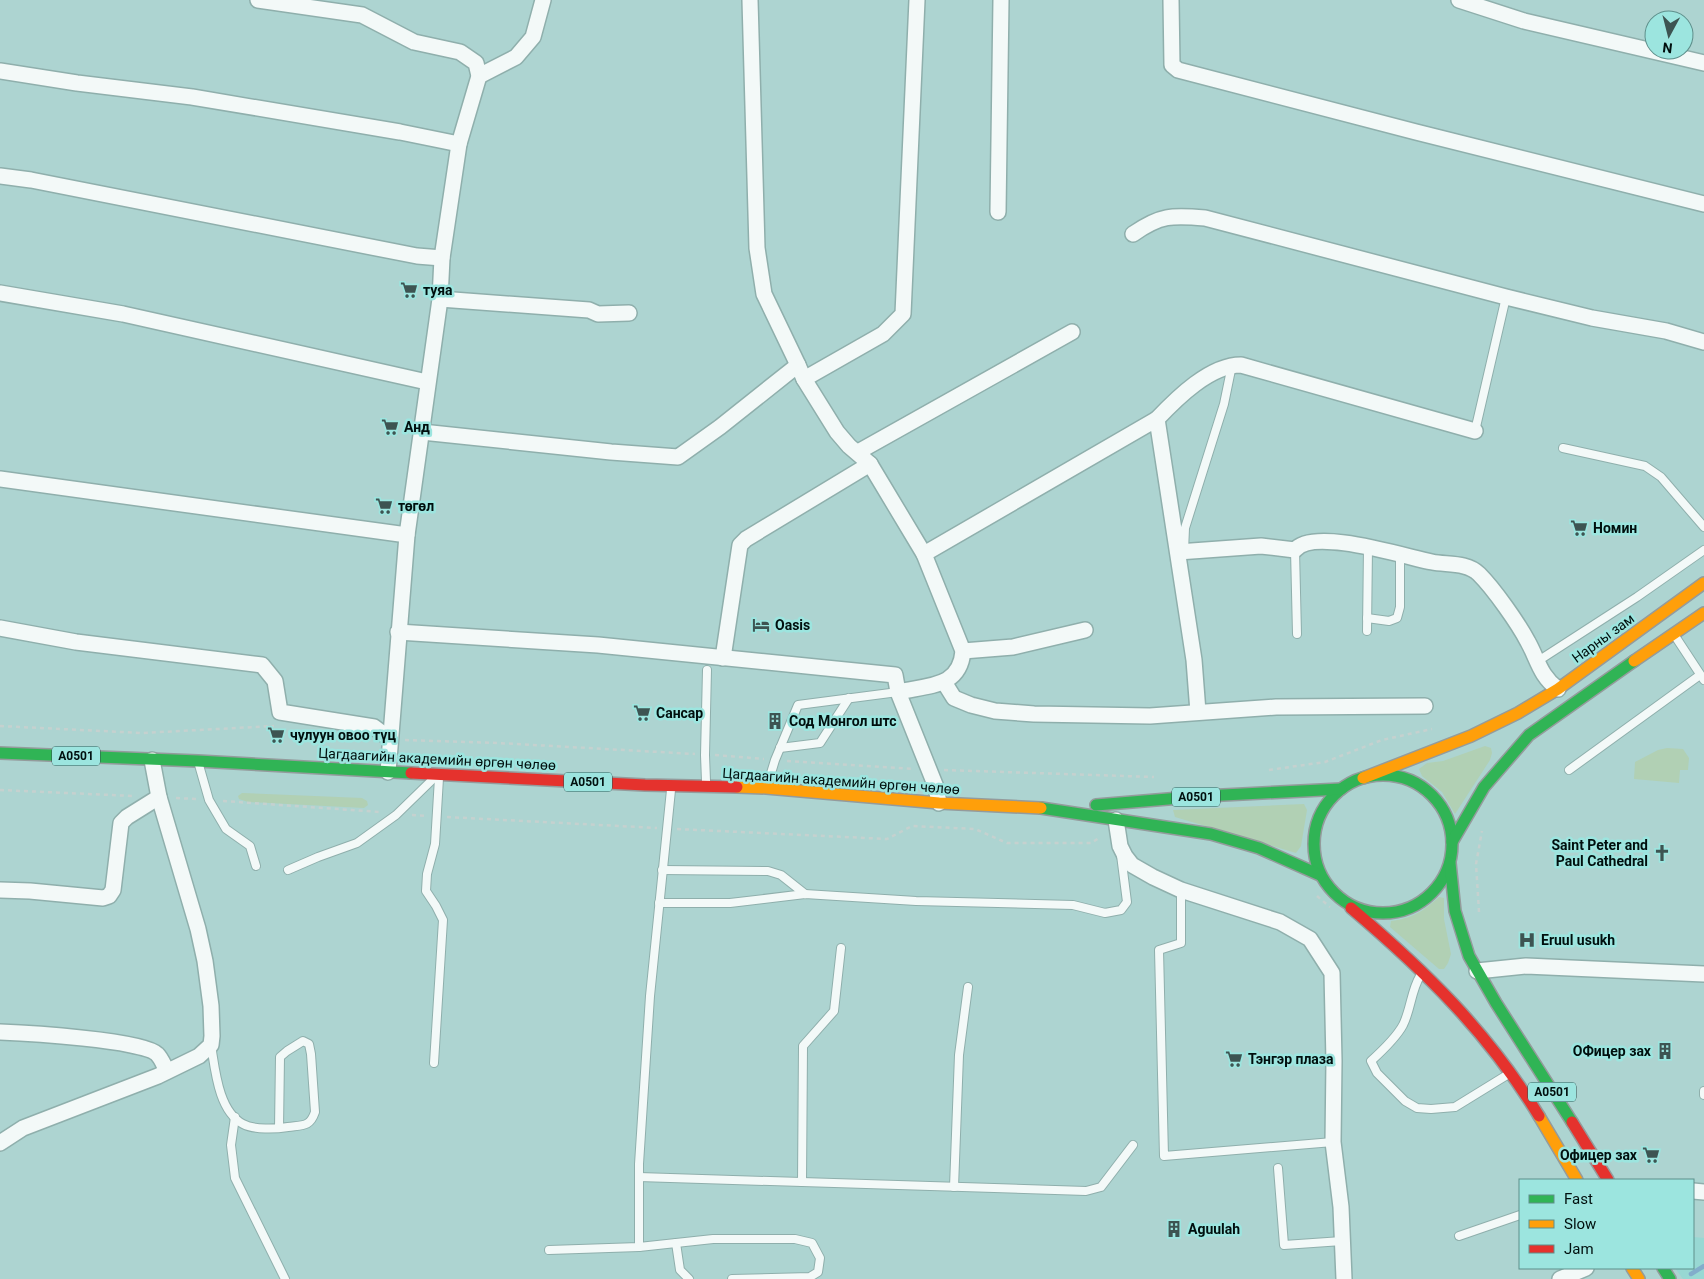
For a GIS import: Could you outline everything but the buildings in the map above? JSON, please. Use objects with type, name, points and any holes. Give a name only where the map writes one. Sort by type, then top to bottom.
[{"type":"main road","name":"Нарны зам","points":[[1363,778],[1470,736],[1518,713],[1558,689],[1704,583]]},
{"type":"main road","points":[[1452,842],[1484,787],[1530,735],[1560,712],[1704,613]]},
{"type":"main road","name":"Цагдаагийн академийн өргөн чөлөө","points":[[0,753],[766,788],[938,803],[1051,809],[1204,796],[1341,789]]},
{"type":"main road","name":"A0501","points":[[1573,1178],[1510,1074],[1488,1043],[1448,996],[1393,944],[1335,894],[1320,875],[1314,852],[1315,828],[1325,806],[1341,789],[1363,778],[1384,775],[1404,778],[1423,788],[1438,803],[1448,821],[1452,842],[1450,863],[1455,911],[1469,956],[1496,1004],[1607,1179]]},
{"type":"main road","name":"Цагдаагийн академийн өргөн чөлөө","points":[[1051,809],[1118,833],[1211,834],[1259,848],[1320,875]]},
{"type":"main road","name":"A0501","points":[[1335,894],[1351,906],[1371,912],[1391,913],[1411,908],[1428,897],[1441,882],[1450,863]]},
{"type":"street","points":[[258,0],[362,15],[414,42],[460,52],[476,62],[479,76],[459,144],[442,258],[440,298],[407,535],[388,772]]},
{"type":"street","points":[[479,76],[516,57],[533,37],[543,0]]},
{"type":"street","points":[[750,0],[757,248],[764,294],[804,379],[837,432],[849,446],[870,464],[924,554],[963,651],[962,660],[952,678],[944,682],[898,692]]},
{"type":"street","points":[[804,379],[883,334],[902,314],[917,0]]},
{"type":"street","points":[[998,212],[1001,0]]},
{"type":"street","points":[[1171,0],[1172,65],[1178,70],[1704,204]]},
{"type":"street","points":[[1459,0],[1524,21],[1704,63]]},
{"type":"street","points":[[0,71],[77,83],[192,96],[459,144]]},
{"type":"street","points":[[0,176],[31,180],[417,256],[442,258]]},
{"type":"street","points":[[1133,234],[1150,222],[1177,215],[1204,218],[1506,297],[1592,318],[1666,331],[1704,342]]},
{"type":"street","points":[[0,293],[123,314],[427,382]]},
{"type":"street","points":[[440,298],[589,310],[598,314],[629,313]]},
{"type":"street","points":[[858,452],[1072,332]]},
{"type":"street","points":[[422,432],[678,458],[798,365]]},
{"type":"street","points":[[924,554],[1157,419],[1184,392],[1219,369],[1232,365],[1241,365],[1475,431]]},
{"type":"street","points":[[1157,419],[1181,552],[1194,660],[1198,712]]},
{"type":"street","points":[[723,658],[740,545],[746,539],[870,464]]},
{"type":"street","points":[[0,479],[407,535]]},
{"type":"street","points":[[1181,552],[1261,546],[1295,550],[1304,544],[1327,542],[1354,543],[1434,562],[1466,566],[1478,572],[1498,598],[1528,640],[1547,681],[1558,689]]},
{"type":"street","points":[[0,628],[76,642],[262,666],[275,680],[280,712],[374,727],[390,739]]},
{"type":"street","points":[[963,651],[1013,647],[1084,630]]},
{"type":"street","points":[[398,632],[598,645],[895,675],[898,692],[936,787],[938,803]]},
{"type":"street","points":[[944,682],[954,698],[959,701],[995,711],[1034,714],[1150,716],[1276,708],[1425,706]]},
{"type":"street","points":[[0,1143],[23,1128],[167,1071],[199,1056],[211,1045],[211,1006],[205,961],[198,929],[159,797],[152,760]]},
{"type":"street","points":[[0,890],[107,897],[112,890],[121,823],[128,816],[159,797]]},
{"type":"street","points":[[1118,833],[1125,856],[1132,865],[1152,878],[1181,890],[1280,922],[1310,939],[1332,973],[1333,1142],[1341,1207],[1344,1279]]},
{"type":"street","points":[[1477,971],[1526,966],[1704,974]]},
{"type":"street","points":[[0,1032],[103,1041],[148,1049],[157,1054],[167,1071]]},
{"type":"street","points":[[1560,1279],[1584,1269]]},
{"type":"lane","points":[[1475,431],[1506,297]]},
{"type":"lane","points":[[1181,552],[1185,528],[1224,404],[1232,365]]},
{"type":"lane","points":[[1563,448],[1645,466],[1661,476],[1704,527]]},
{"type":"lane","points":[[1367,631],[1368,547]]},
{"type":"lane","points":[[1295,550],[1297,634]]},
{"type":"lane","points":[[1538,661],[1637,597],[1704,550]]},
{"type":"lane","points":[[1367,618],[1389,622],[1397,618],[1400,607],[1400,555]]},
{"type":"lane","points":[[1569,770],[1702,677],[1674,634]]},
{"type":"lane","points":[[706,786],[707,670]]},
{"type":"lane","points":[[766,788],[775,760],[798,705],[898,692]]},
{"type":"lane","points":[[780,748],[820,743],[849,698]]},
{"type":"lane","points":[[198,761],[209,800],[226,829],[250,846],[256,866]]},
{"type":"lane","points":[[288,870],[318,857],[357,844],[398,813],[439,774]]},
{"type":"lane","points":[[434,1063],[443,920],[426,891],[427,874],[435,844],[438,817],[439,774]]},
{"type":"lane","points":[[639,1247],[639,1177],[650,996],[671,785]]},
{"type":"lane","points":[[659,903],[730,902],[805,894],[916,901],[1072,905],[1106,913],[1122,910],[1127,902],[1118,833]]},
{"type":"lane","points":[[662,870],[768,871],[781,875],[805,894]]},
{"type":"lane","points":[[1181,890],[1181,943],[1159,950],[1164,1156],[1333,1142]]},
{"type":"lane","points":[[802,1182],[802,1046],[834,1011],[841,948]]},
{"type":"lane","points":[[1423,972],[1416,983],[1403,1025],[1383,1050],[1371,1061],[1377,1073],[1405,1101],[1417,1108],[1431,1109],[1455,1107],[1510,1074]]},
{"type":"lane","points":[[954,1187],[959,1056],[968,987]]},
{"type":"lane","points":[[211,1045],[220,1091],[225,1104],[243,1124],[272,1129],[306,1125],[312,1120],[315,1112],[309,1044],[303,1041],[280,1057],[279,1128]]},
{"type":"lane","points":[[235,1117],[231,1145],[235,1178],[285,1279]]},
{"type":"lane","points":[[639,1177],[1086,1192],[1101,1186],[1133,1145]]},
{"type":"lane","points":[[1278,1168],[1284,1245],[1342,1241]]},
{"type":"lane","points":[[1459,1236],[1519,1215]]},
{"type":"lane","points":[[549,1250],[639,1247],[713,1239],[795,1239],[812,1243],[820,1258],[818,1272],[810,1277],[732,1279]]},
{"type":"lane","points":[[676,1243],[680,1270],[689,1279]]},
{"type":"path","points":[[0,726],[142,733],[282,725]]},
{"type":"path","points":[[1261,771],[1325,762],[1382,740],[1440,726]]},
{"type":"path","points":[[390,739],[607,748],[929,770],[1159,778]]},
{"type":"path","points":[[0,790],[209,800],[438,817],[887,838],[912,826],[975,829],[1006,843],[1091,843],[1107,833],[1118,833]]},
{"type":"path","points":[[1479,918],[1476,864],[1483,825]]},
{"type":"path","points":[[1316,895],[1330,907]]},
{"type":"shaded area","points":[[1694,1237],[1704,1238],[1704,1279],[1683,1279],[1676,1269],[1694,1269]]},
{"type":"green space","points":[[1485,746],[1491,748],[1490,760],[1455,814],[1442,792],[1422,776],[1419,769],[1427,763],[1443,761]]},
{"type":"green space","points":[[1667,748],[1683,749],[1689,758],[1688,770],[1680,770],[1679,783],[1634,779],[1635,762],[1658,750]]},
{"type":"green space","points":[[242,793],[362,798],[367,801],[368,805],[364,808],[248,802],[239,799],[238,796]]},
{"type":"green space","points":[[1304,804],[1307,810],[1301,846],[1296,853],[1175,817],[1173,810]]},
{"type":"green space","points":[[1439,897],[1444,898],[1444,919],[1451,954],[1444,969],[1439,969],[1390,927],[1391,921],[1417,914]]},
{"type":"waterway","points":[[1691,1274],[1704,1266]]},
{"type":"traffic: fast","points":[[1452,842],[1484,787],[1529,735],[1634,661]]},
{"type":"traffic: fast","points":[[0,753],[198,761],[411,773]]},
{"type":"traffic: fast","points":[[1383,775],[1409,780],[1432,795],[1447,818],[1452,844],[1447,870],[1432,893],[1409,908],[1383,913],[1357,908],[1334,893],[1319,870],[1314,844],[1319,818],[1334,795],[1357,780],[1383,775]]},
{"type":"traffic: fast","points":[[1096,805],[1204,796],[1341,789]]},
{"type":"traffic: fast","points":[[1041,808],[1211,834],[1259,848],[1320,875]]},
{"type":"traffic: fast","points":[[1450,863],[1455,911],[1469,956],[1496,1003],[1572,1122]]},
{"type":"traffic: fast","points":[[1664,1269],[1670,1279]]},
{"type":"traffic: slow","points":[[1363,778],[1471,736],[1518,713],[1558,689],[1704,583]]},
{"type":"traffic: slow","points":[[1634,661],[1704,613]]},
{"type":"traffic: slow","points":[[737,787],[939,803],[1041,808]]},
{"type":"traffic: slow","points":[[1539,1116],[1576,1179]]},
{"type":"traffic: slow","points":[[1633,1269],[1639,1279]]},
{"type":"traffic: jam","points":[[411,773],[645,785],[737,787]]},
{"type":"traffic: jam","points":[[1351,908],[1430,979],[1454,1004],[1499,1057],[1539,1116]]},
{"type":"traffic: jam","points":[[1572,1122],[1607,1179]]},
{"type":"place","name":"туяа","points":[[409,290]]},
{"type":"place","name":"Анд","points":[[390,427]]},
{"type":"place","name":"төгөл","points":[[384,506]]},
{"type":"place","name":"Номин","points":[[1579,528]]},
{"type":"place","name":"Oasis","points":[[761,625]]},
{"type":"place","name":"Сансар","points":[[642,713]]},
{"type":"place","name":"Сод Монгол штс","points":[[775,721]]},
{"type":"place","name":"чулуун овоо түц","points":[[276,735]]},
{"type":"place","name":"Saint Peter and Paul Cathedral","points":[[1662,853]]},
{"type":"place","name":"Eruul usukh","points":[[1527,940]]},
{"type":"place","name":"ОФицер зах","points":[[1665,1051]]},
{"type":"place","name":"Тэнгэр плаза","points":[[1234,1059]]},
{"type":"place","name":"Офицер зах","points":[[1651,1155]]},
{"type":"place","name":"Aguulah","points":[[1174,1229]]}]
